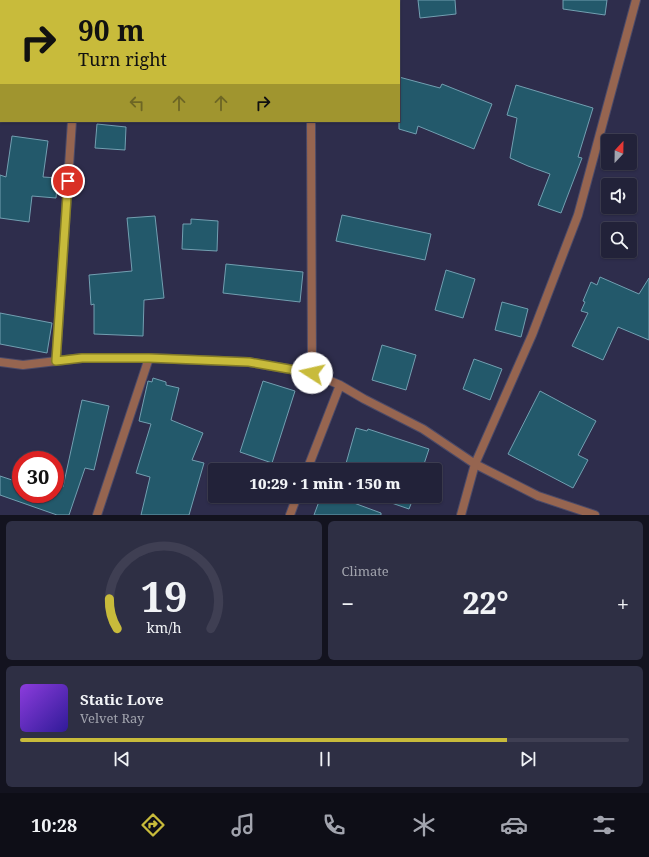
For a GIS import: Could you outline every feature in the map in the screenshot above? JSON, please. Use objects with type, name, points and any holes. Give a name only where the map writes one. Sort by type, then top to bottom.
[{"type":"street","points":[[461,515],[475,464],[532,335],[578,215],[636,0]]},
{"type":"street","points":[[56,361],[72,122]]},
{"type":"street","points":[[311,122],[312,373]]},
{"type":"street","points":[[0,362],[23,365],[82,358],[149,358],[249,362],[312,373],[340,385],[423,429],[475,464],[538,496],[595,515]]},
{"type":"street","points":[[97,515],[149,358]]},
{"type":"street","points":[[310,463],[340,385]]},
{"type":"street","points":[[290,515],[294,503]]},
{"type":"building","points":[[418,0],[455,0],[456,14],[420,18]]},
{"type":"building","points":[[563,0],[607,0],[605,15],[563,9]]},
{"type":"building","points":[[400,77],[440,88],[442,84],[492,104],[474,149],[418,126],[416,134],[399,129]]},
{"type":"building","points":[[516,85],[593,108],[578,157],[582,158],[561,213],[538,205],[550,174],[510,158],[517,118],[507,115]]},
{"type":"building","points":[[97,124],[126,127],[125,150],[95,148]]},
{"type":"building","points":[[12,136],[48,141],[43,177],[58,178],[56,198],[32,196],[29,222],[0,218],[0,175],[6,177]]},
{"type":"building","points":[[342,215],[431,234],[425,260],[336,241]]},
{"type":"building","points":[[155,216],[164,298],[144,300],[143,336],[94,334],[94,304],[91,305],[89,275],[132,271],[127,218]]},
{"type":"building","points":[[191,219],[218,221],[217,251],[182,249],[183,224],[191,224]]},
{"type":"building","points":[[226,264],[303,272],[300,302],[223,293]]},
{"type":"building","points":[[446,270],[475,279],[463,318],[435,310]]},
{"type":"building","points":[[600,277],[639,294],[649,278],[649,340],[618,327],[603,360],[572,346],[588,313],[581,311],[585,302],[583,301],[591,282],[597,285]]},
{"type":"building","points":[[502,302],[528,309],[521,337],[495,330]]},
{"type":"building","points":[[0,313],[52,323],[47,353],[0,344]]},
{"type":"building","points":[[382,345],[416,355],[406,390],[372,380]]},
{"type":"building","points":[[474,359],[502,369],[490,400],[463,389]]},
{"type":"building","points":[[153,378],[166,382],[166,385],[179,388],[171,420],[203,433],[192,460],[204,463],[189,515],[141,515],[150,477],[136,473],[151,424],[139,421],[148,381],[152,382]]},
{"type":"building","points":[[263,381],[295,391],[272,463],[240,452]]},
{"type":"building","points":[[540,391],[596,421],[578,455],[588,460],[573,488],[508,454]]},
{"type":"building","points":[[82,400],[109,406],[94,470],[85,468],[69,515],[57,515],[23,503],[64,503],[64,482]]},
{"type":"building","points":[[356,428],[367,431],[368,429],[429,449],[424,463],[346,463]]},
{"type":"building","points":[[0,476],[12,480],[12,499],[0,495]]},
{"type":"building","points":[[318,503],[354,503],[381,513],[381,515],[314,515]]},
{"type":"building","points":[[392,503],[411,503],[409,509]]},
{"type":"route","points":[[68,181],[56,361],[82,358],[149,358],[249,362],[312,373]]}]
